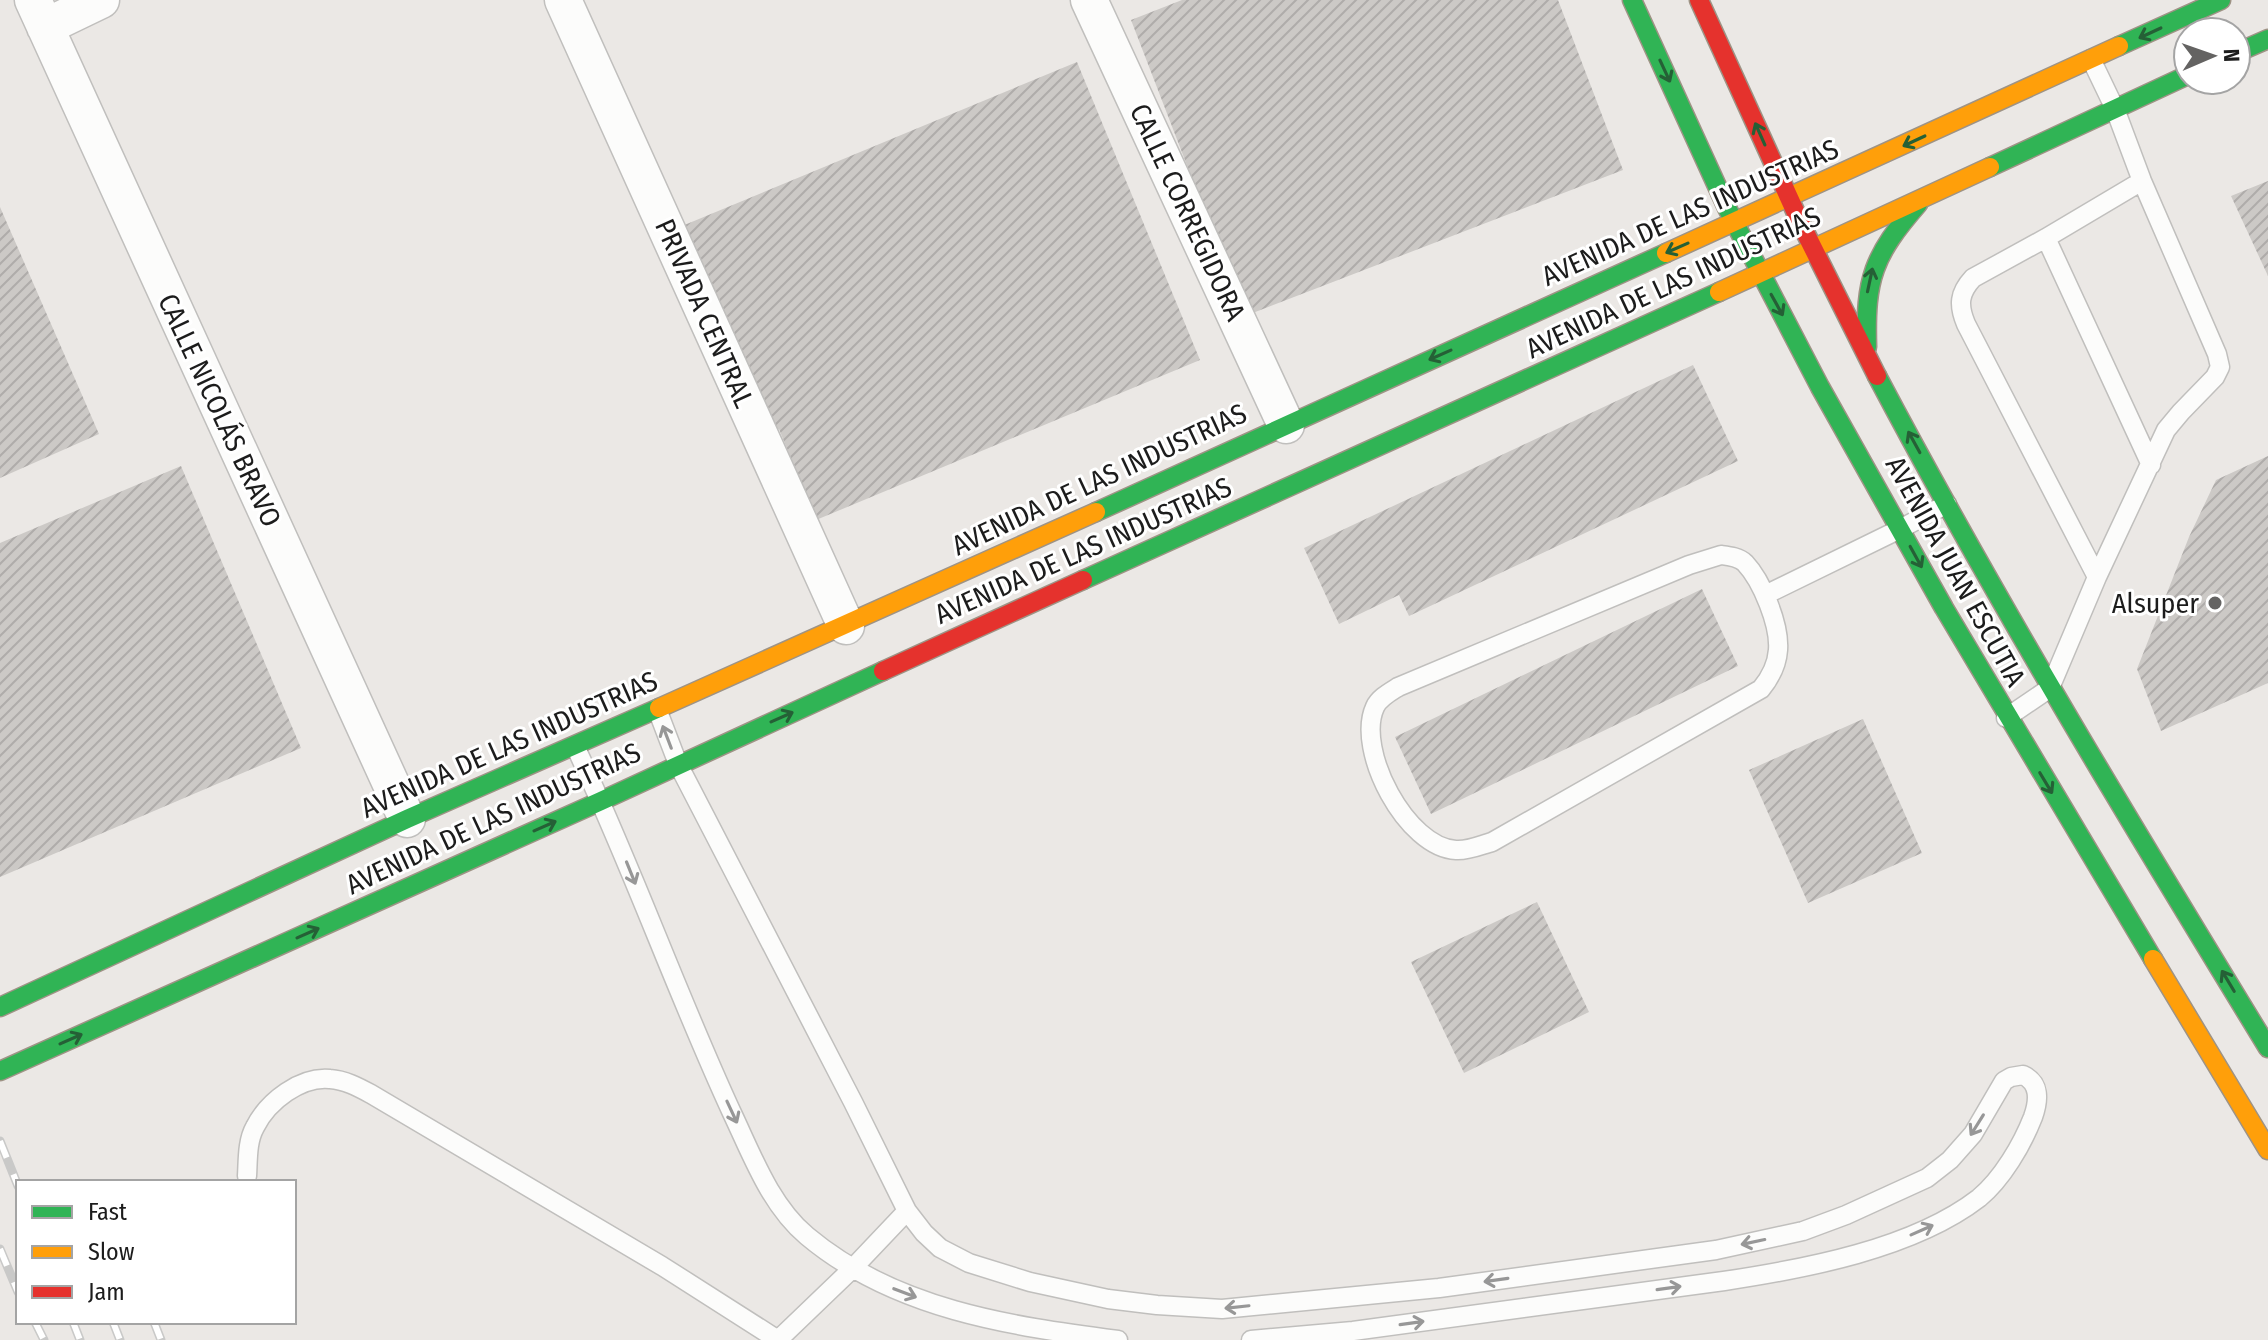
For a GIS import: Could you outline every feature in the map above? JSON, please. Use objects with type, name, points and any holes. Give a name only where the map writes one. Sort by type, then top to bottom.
[{"type":"main road","name":"AVENIDA JUAN ESCUTIA","points":[[1632,0],[1760,274],[1900,529],[2006,718],[2268,1150]]},
{"type":"main road","name":"AVENIDA JUAN ESCUTIA","points":[[1699,0],[1788,198],[1867,358],[2050,688],[2262,1024],[2268,1048]]},
{"type":"main road","name":"AVENIDA DE LAS INDUSTRIAS","points":[[0,1007],[139,952],[407,819],[846,626],[964,580],[1286,425],[1548,315],[1735,223],[2091,59],[2202,4]]},
{"type":"main road","name":"AVENIDA DE LAS INDUSTRIAS","points":[[0,1071],[155,993],[601,801],[981,619],[1566,354],[1760,274],[2172,82]]},
{"type":"main road","points":[[1867,358],[1867,291],[1872,268],[1892,232],[1924,196]]},
{"type":"street","points":[[39,13],[101,0]]},
{"type":"street","name":"PRIVADA CENTRAL","points":[[563,0],[846,626]]},
{"type":"street","name":"CALLE CORREGIDORA","points":[[1089,0],[1286,425]]},
{"type":"street","name":"CALLE NICOLÁS BRAVO","points":[[39,13],[407,819]]},
{"type":"lane","points":[[2006,718],[2050,688],[2097,577],[2166,430],[2210,383],[2220,367],[2115,109],[2091,59]]},
{"type":"lane","points":[[2097,577],[1960,309],[1964,287],[1973,278],[2142,181]]},
{"type":"lane","points":[[2046,238],[2151,465]]},
{"type":"lane","points":[[1765,595],[1947,504]]},
{"type":"lane","points":[[1721,555],[1744,562],[1765,595],[1777,635],[1778,651],[1774,667],[1761,689],[1492,842],[1456,850],[1439,847],[1410,823],[1388,791],[1373,750],[1371,721],[1376,705],[1398,687],[1721,555]]},
{"type":"lane","points":[[657,709],[678,764],[907,1211],[940,1248],[969,1263],[1030,1282],[1108,1299],[1222,1309],[1439,1288],[1716,1250],[1803,1231],[1927,1178],[1950,1160],[1973,1134],[2004,1081],[2023,1075],[2033,1080],[2037,1088],[2032,1120],[2001,1172],[1981,1196],[1929,1227],[1864,1251],[1737,1279],[1353,1331],[1251,1340]]},
{"type":"lane","points":[[575,745],[713,1072],[760,1172],[780,1206],[805,1235],[852,1269],[883,1285],[956,1312],[1036,1329],[1118,1340]]},
{"type":"lane","points":[[247,1176],[248,1152],[254,1127],[269,1109],[288,1092],[309,1080],[330,1078],[347,1082],[662,1266],[778,1340],[907,1211]]},
{"type":"building","points":[[1182,0],[1558,0],[1623,170],[1245,316],[1131,20]]},
{"type":"building","points":[[1077,62],[1200,360],[816,520],[779,429],[768,434],[682,226]]},
{"type":"building","points":[[2268,181],[2268,276],[2231,196]]},
{"type":"building","points":[[0,207],[99,434],[0,478]]},
{"type":"building","points":[[1693,365],[1738,461],[1409,616],[1399,595],[1339,624],[1304,548]]},
{"type":"building","name":"Alsuper","points":[[2268,456],[2268,683],[2161,731],[2137,669],[2189,537],[2216,480]]},
{"type":"building","points":[[181,466],[301,748],[0,877],[0,543]]},
{"type":"building","points":[[1702,589],[1738,666],[1431,814],[1395,737]]},
{"type":"building","points":[[1863,719],[1922,853],[1808,903],[1749,770]]},
{"type":"building","points":[[1537,902],[1589,1012],[1464,1073],[1411,962]]},
{"type":"railway","points":[[0,1141],[16,1181]]},
{"type":"railway","points":[[0,1249],[16,1287]]},
{"type":"railway","points":[[36,1324],[44,1340]]},
{"type":"railway","points":[[74,1324],[80,1340]]},
{"type":"railway","points":[[114,1324],[120,1340]]},
{"type":"railway","points":[[155,1324],[161,1340]]},
{"type":"traffic: fast","points":[[1632,0],[1727,208],[1820,387],[1944,608],[2153,959]]},
{"type":"traffic: fast","points":[[2119,46],[2221,0]]},
{"type":"traffic: fast","points":[[2252,46],[2268,39]]},
{"type":"traffic: fast","points":[[1990,167],[2172,82]]},
{"type":"traffic: fast","points":[[1867,347],[1868,303],[1875,269],[1891,239],[1918,204]]},
{"type":"traffic: fast","points":[[1096,512],[1666,253]]},
{"type":"traffic: fast","points":[[1083,580],[1719,292]]},
{"type":"traffic: fast","points":[[1877,376],[2018,631],[2268,1048]]},
{"type":"traffic: fast","points":[[0,1071],[883,671]]},
{"type":"traffic: fast","points":[[0,1007],[407,819],[659,708]]},
{"type":"traffic: slow","points":[[1666,253],[2119,46]]},
{"type":"traffic: slow","points":[[1719,292],[1990,167]]},
{"type":"traffic: slow","points":[[659,708],[1096,512]]},
{"type":"traffic: slow","points":[[2153,959],[2268,1150]]},
{"type":"traffic: jam","points":[[1699,0],[1801,224],[1877,376]]},
{"type":"traffic: jam","points":[[883,671],[1083,580]]},
{"type":"place","name":"Alsuper","points":[[2215,603]]}]
